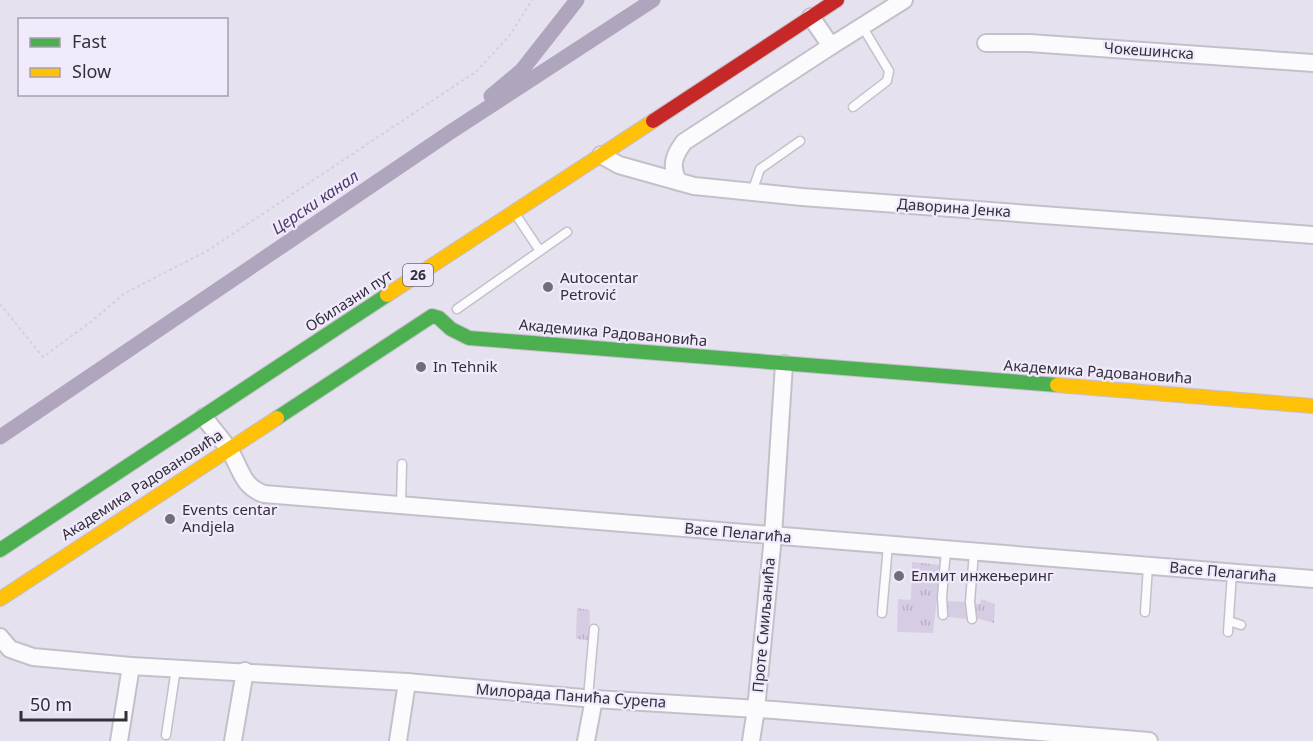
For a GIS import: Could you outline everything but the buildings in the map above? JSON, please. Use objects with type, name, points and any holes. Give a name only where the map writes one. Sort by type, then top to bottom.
[{"type":"street","name":"Обилазни пут","points":[[0,550],[837,0]]},
{"type":"street","points":[[672,176],[675,157],[684,142],[903,0]]},
{"type":"street","points":[[811,16],[831,46]]},
{"type":"street","name":"Чокешинска","points":[[986,43],[1029,43],[1313,63]]},
{"type":"street","name":"Даворина Јенка","points":[[601,155],[619,165],[672,176],[694,186],[1313,235]]},
{"type":"street","name":"Академика Радовановића","points":[[0,599],[432,316],[439,318],[451,329],[469,338],[1313,406]]},
{"type":"street","name":"Проте Смиљанића","points":[[751,741],[773,536],[784,364]]},
{"type":"street","name":"Васе Пелагића","points":[[204,417],[229,449],[252,490],[264,494],[1313,579]]},
{"type":"street","name":"Милорада Панића Сурепа","points":[[0,637],[10,649],[33,657],[131,666],[407,682],[756,709],[1012,735],[1149,741]]},
{"type":"street","points":[[119,741],[131,666]]},
{"type":"street","points":[[233,741],[244,671]]},
{"type":"street","points":[[398,741],[407,682]]},
{"type":"street","points":[[586,741],[591,698]]},
{"type":"lane","points":[[853,107],[887,81],[889,71],[862,26]]},
{"type":"lane","points":[[752,192],[760,169],[800,141]]},
{"type":"lane","points":[[514,212],[540,251]]},
{"type":"lane","points":[[457,309],[567,232]]},
{"type":"lane","points":[[401,506],[402,464]]},
{"type":"lane","points":[[882,613],[888,545]]},
{"type":"lane","points":[[943,615],[942,597],[946,550]]},
{"type":"lane","points":[[972,619],[970,602],[974,552]]},
{"type":"lane","points":[[1146,612],[1148,566]]},
{"type":"lane","points":[[1228,632],[1232,573]]},
{"type":"lane","points":[[1229,621],[1241,625]]},
{"type":"lane","points":[[591,698],[594,629]]},
{"type":"lane","points":[[166,735],[176,668]]},
{"type":"path","points":[[0,304],[43,357],[92,321],[124,293],[207,251],[477,71],[510,35],[532,0]]},
{"type":"green space","points":[[912,562],[941,565],[933,633],[897,632],[898,599],[911,600]]},
{"type":"green space","points":[[981,599],[995,604],[994,623],[975,618],[974,604],[980,604]]},
{"type":"green space","points":[[947,601],[967,602],[968,619],[948,617]]},
{"type":"green space","points":[[577,608],[590,610],[589,640],[576,639]]},
{"type":"waterway","points":[[491,96],[522,70],[577,0]]},
{"type":"waterway","name":"Церски канал","points":[[0,437],[452,131],[653,0]]},
{"type":"traffic: fast","points":[[0,550],[387,295]]},
{"type":"traffic: fast","points":[[277,418],[432,316],[439,318],[451,329],[469,338],[1057,385]]},
{"type":"traffic: slow","points":[[387,295],[653,121]]},
{"type":"traffic: slow","points":[[1057,385],[1313,406]]},
{"type":"traffic: slow","points":[[0,599],[277,418]]},
{"type":"traffic: jam","points":[[653,121],[837,0]]},
{"type":"place","name":"Autocentar Petrović","points":[[548,287]]},
{"type":"place","name":"In Tehnik","points":[[421,367]]},
{"type":"place","name":"Events centar Andjela","points":[[170,519]]},
{"type":"place","name":"Елмит инжењеринг","points":[[899,576]]}]
